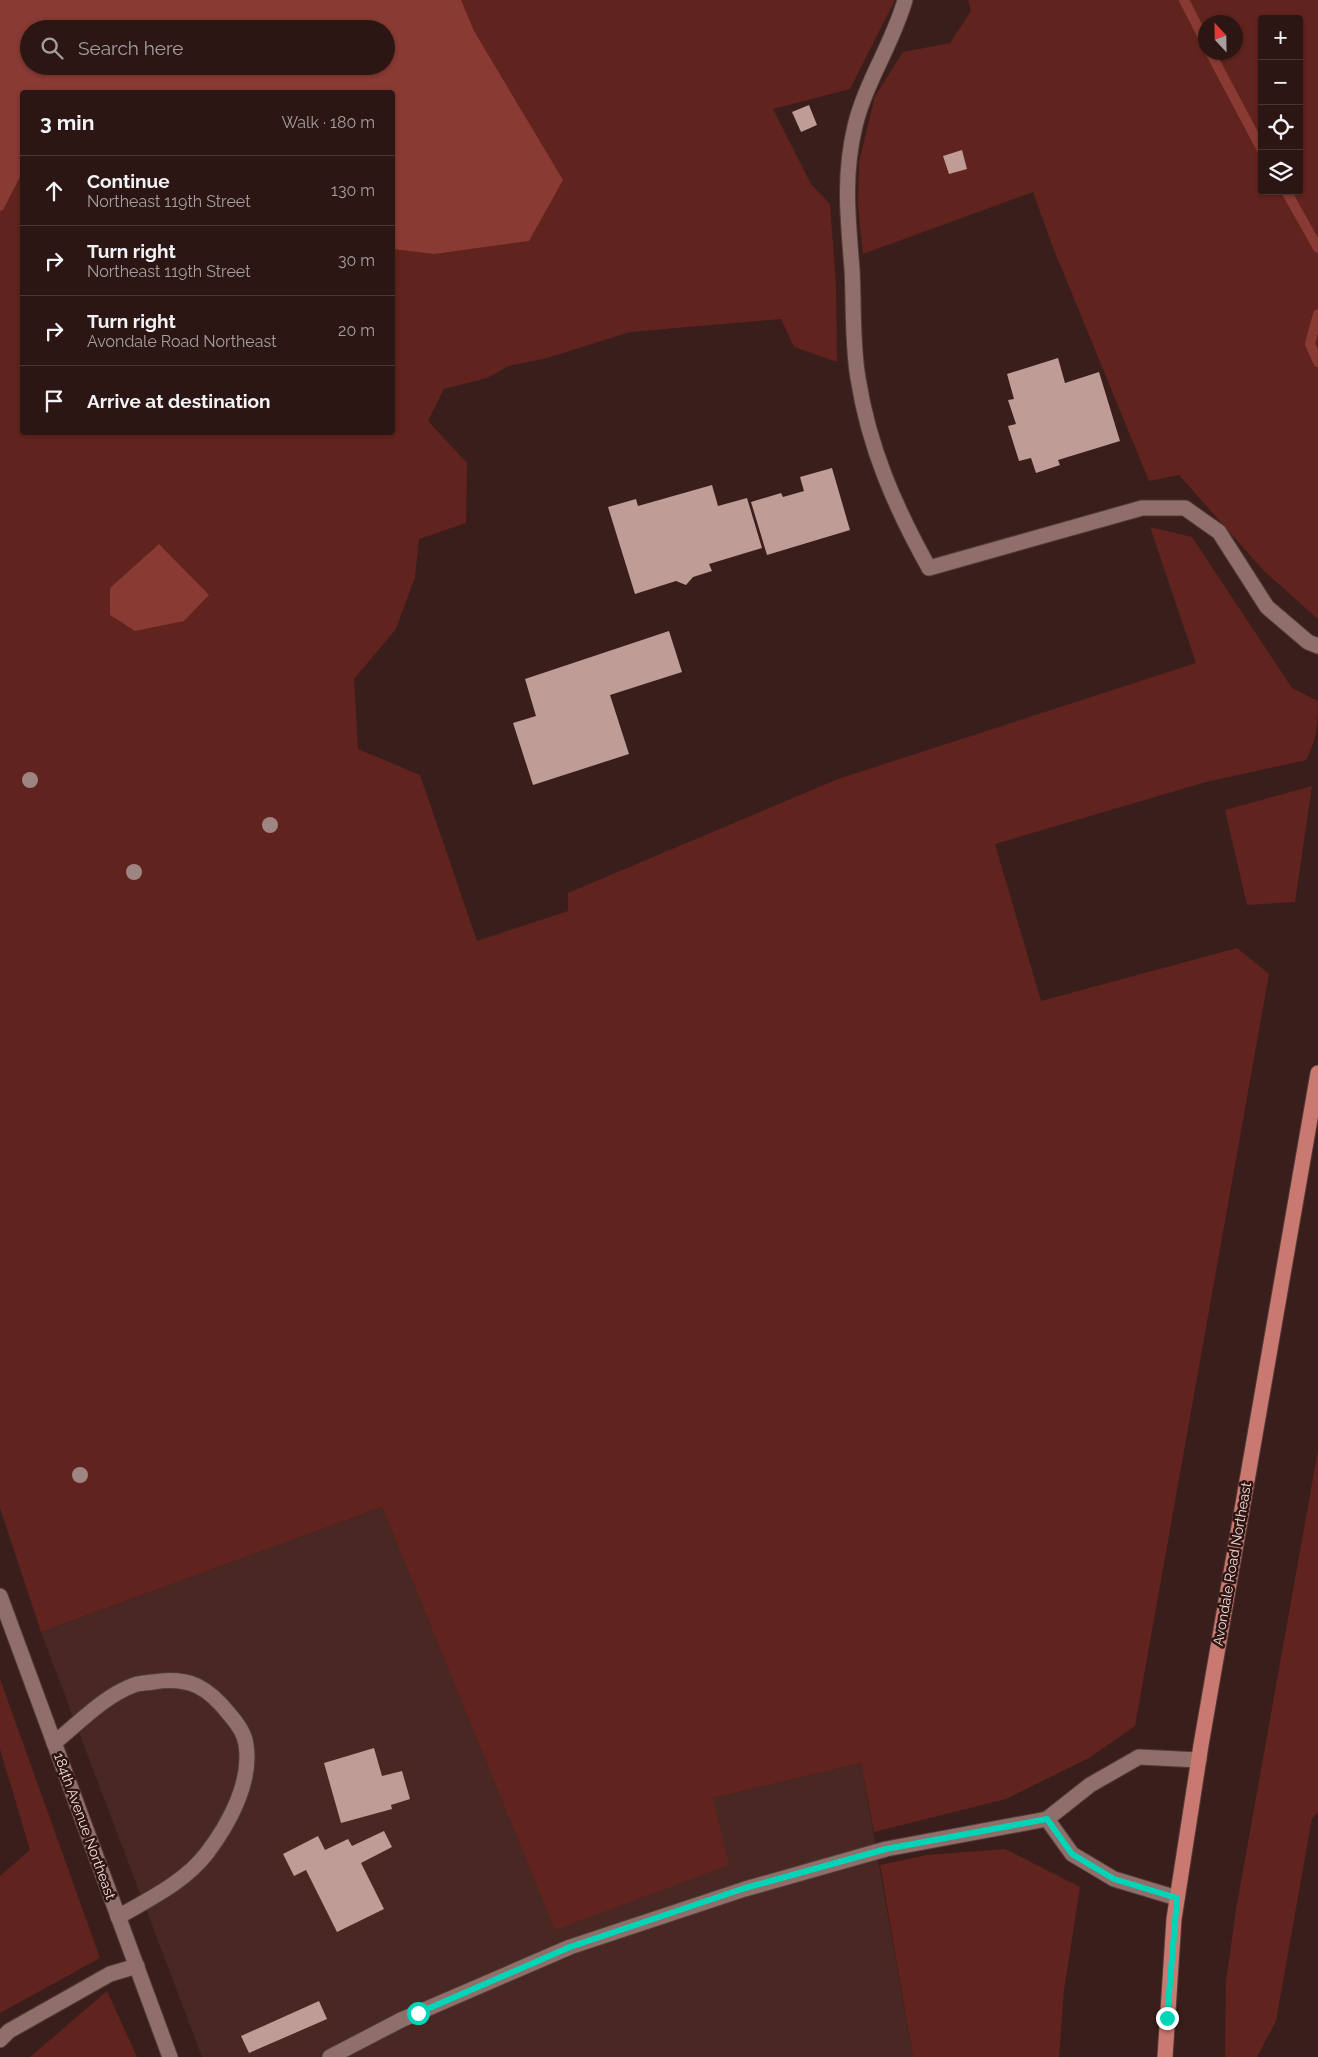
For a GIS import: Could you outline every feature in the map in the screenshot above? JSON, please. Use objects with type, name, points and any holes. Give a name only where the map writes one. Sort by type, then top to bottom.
[{"type":"main road","name":"Avondale Road Northeast","points":[[1165,2057],[1177,1898],[1199,1760],[1318,1073]]},
{"type":"street","points":[[905,0],[901,14],[874,71],[855,126],[846,181],[857,377],[870,438],[899,515],[929,568],[1142,508],[1185,508],[1219,532],[1267,607],[1308,642],[1318,646]]},
{"type":"street","name":"184th Avenue Northeast","points":[[0,1596],[170,2057]]},
{"type":"street","points":[[54,1743],[105,1701],[134,1685],[174,1678],[199,1685],[220,1702],[236,1722],[246,1744],[246,1775],[236,1803],[223,1829],[206,1855],[168,1888],[118,1917]]},
{"type":"street","points":[[330,2057],[401,2020],[570,1947],[708,1901],[886,1849],[1047,1819],[1090,1785],[1139,1757],[1199,1760]]},
{"type":"street","points":[[1047,1819],[1072,1854],[1114,1879],[1177,1898]]},
{"type":"street","points":[[0,2040],[9,2031],[110,1974],[137,1966]]},
{"type":"shaded area","points":[[0,0],[895,0],[850,89],[773,109],[811,184],[830,204],[836,285],[837,362],[794,347],[781,319],[630,332],[547,358],[509,366],[487,378],[444,389],[428,421],[467,463],[466,523],[419,539],[415,577],[396,629],[354,679],[358,749],[420,775],[477,941],[568,911],[568,893],[838,779],[1196,663],[1150,527],[1192,537],[1292,688],[1318,701],[1316,732],[1313,746],[1306,760],[1206,782],[995,844],[1041,1001],[1237,948],[1269,974],[1135,1726],[1089,1758],[1006,1799],[874,1832],[861,1763],[713,1798],[729,1865],[555,1930],[382,1507],[41,1632],[0,1508]]},
{"type":"shaded area","points":[[0,0],[461,0],[474,31],[563,180],[529,241],[434,254],[395,249],[395,90],[20,90],[20,177],[3,210],[0,211]]},
{"type":"shaded area","points":[[968,0],[1318,0],[1318,619],[1264,571],[1179,475],[1149,481],[1052,245],[1033,192],[863,254],[858,207],[859,162],[875,96],[903,52],[950,43],[971,11]]},
{"type":"shaded area","points":[[159,544],[209,595],[184,621],[135,631],[110,615],[110,588]]},
{"type":"shaded area","points":[[1312,786],[1295,902],[1247,905],[1225,810]]},
{"type":"shaded area","points":[[1318,1450],[1318,1812],[1312,1818],[1276,2021],[1257,2057],[1225,2057],[1226,1981],[1236,1910]]},
{"type":"shaded area","points":[[382,1507],[555,1929],[713,1798],[861,1763],[913,2057],[202,2057],[41,1632]]},
{"type":"shaded area","points":[[0,1679],[100,1958],[0,2013],[0,1876],[30,1850],[0,1749]]},
{"type":"shaded area","points":[[1005,1849],[1080,1887],[1064,1990],[1059,2057],[913,2057],[880,1865],[926,1855]]},
{"type":"shaded area","points":[[107,1991],[137,2057],[30,2057]]},
{"type":"building","points":[[809,105],[817,125],[801,132],[792,112]]},
{"type":"building","points":[[962,150],[967,169],[949,174],[943,156]]},
{"type":"building","points":[[1058,358],[1065,383],[1099,372],[1120,441],[1058,460],[1060,465],[1036,473],[1031,458],[1019,461],[1008,426],[1016,424],[1008,400],[1014,399],[1007,374]]},
{"type":"building","points":[[832,468],[850,530],[767,555],[751,502],[781,493],[783,497],[804,491],[800,477]]},
{"type":"building","points":[[712,485],[718,506],[747,498],[762,548],[709,564],[712,571],[693,577],[686,585],[676,581],[635,594],[608,507],[636,499],[638,506]]},
{"type":"building","points":[[669,631],[682,672],[610,695],[629,754],[533,785],[513,723],[536,716],[525,679]]},
{"type":"building","points":[[374,1748],[382,1776],[402,1771],[410,1799],[391,1805],[392,1809],[341,1823],[324,1763]]},
{"type":"building","points":[[384,1831],[392,1847],[361,1863],[384,1909],[337,1932],[306,1870],[294,1876],[283,1854],[318,1836],[325,1850],[348,1839],[352,1846]]},
{"type":"building","points":[[319,2001],[327,2019],[249,2053],[241,2036]]},
{"type":"waterway","points":[[1184,0],[1198,27]]},
{"type":"waterway","points":[[1214,60],[1258,142]]},
{"type":"waterway","points":[[1288,195],[1318,248]]},
{"type":"waterway","points":[[1318,314],[1310,344],[1318,362]]},
{"type":"route","points":[[418,2013],[570,1947],[745,1888],[886,1849],[1047,1819],[1072,1854],[1114,1879],[1177,1898],[1167,2018]]}]
